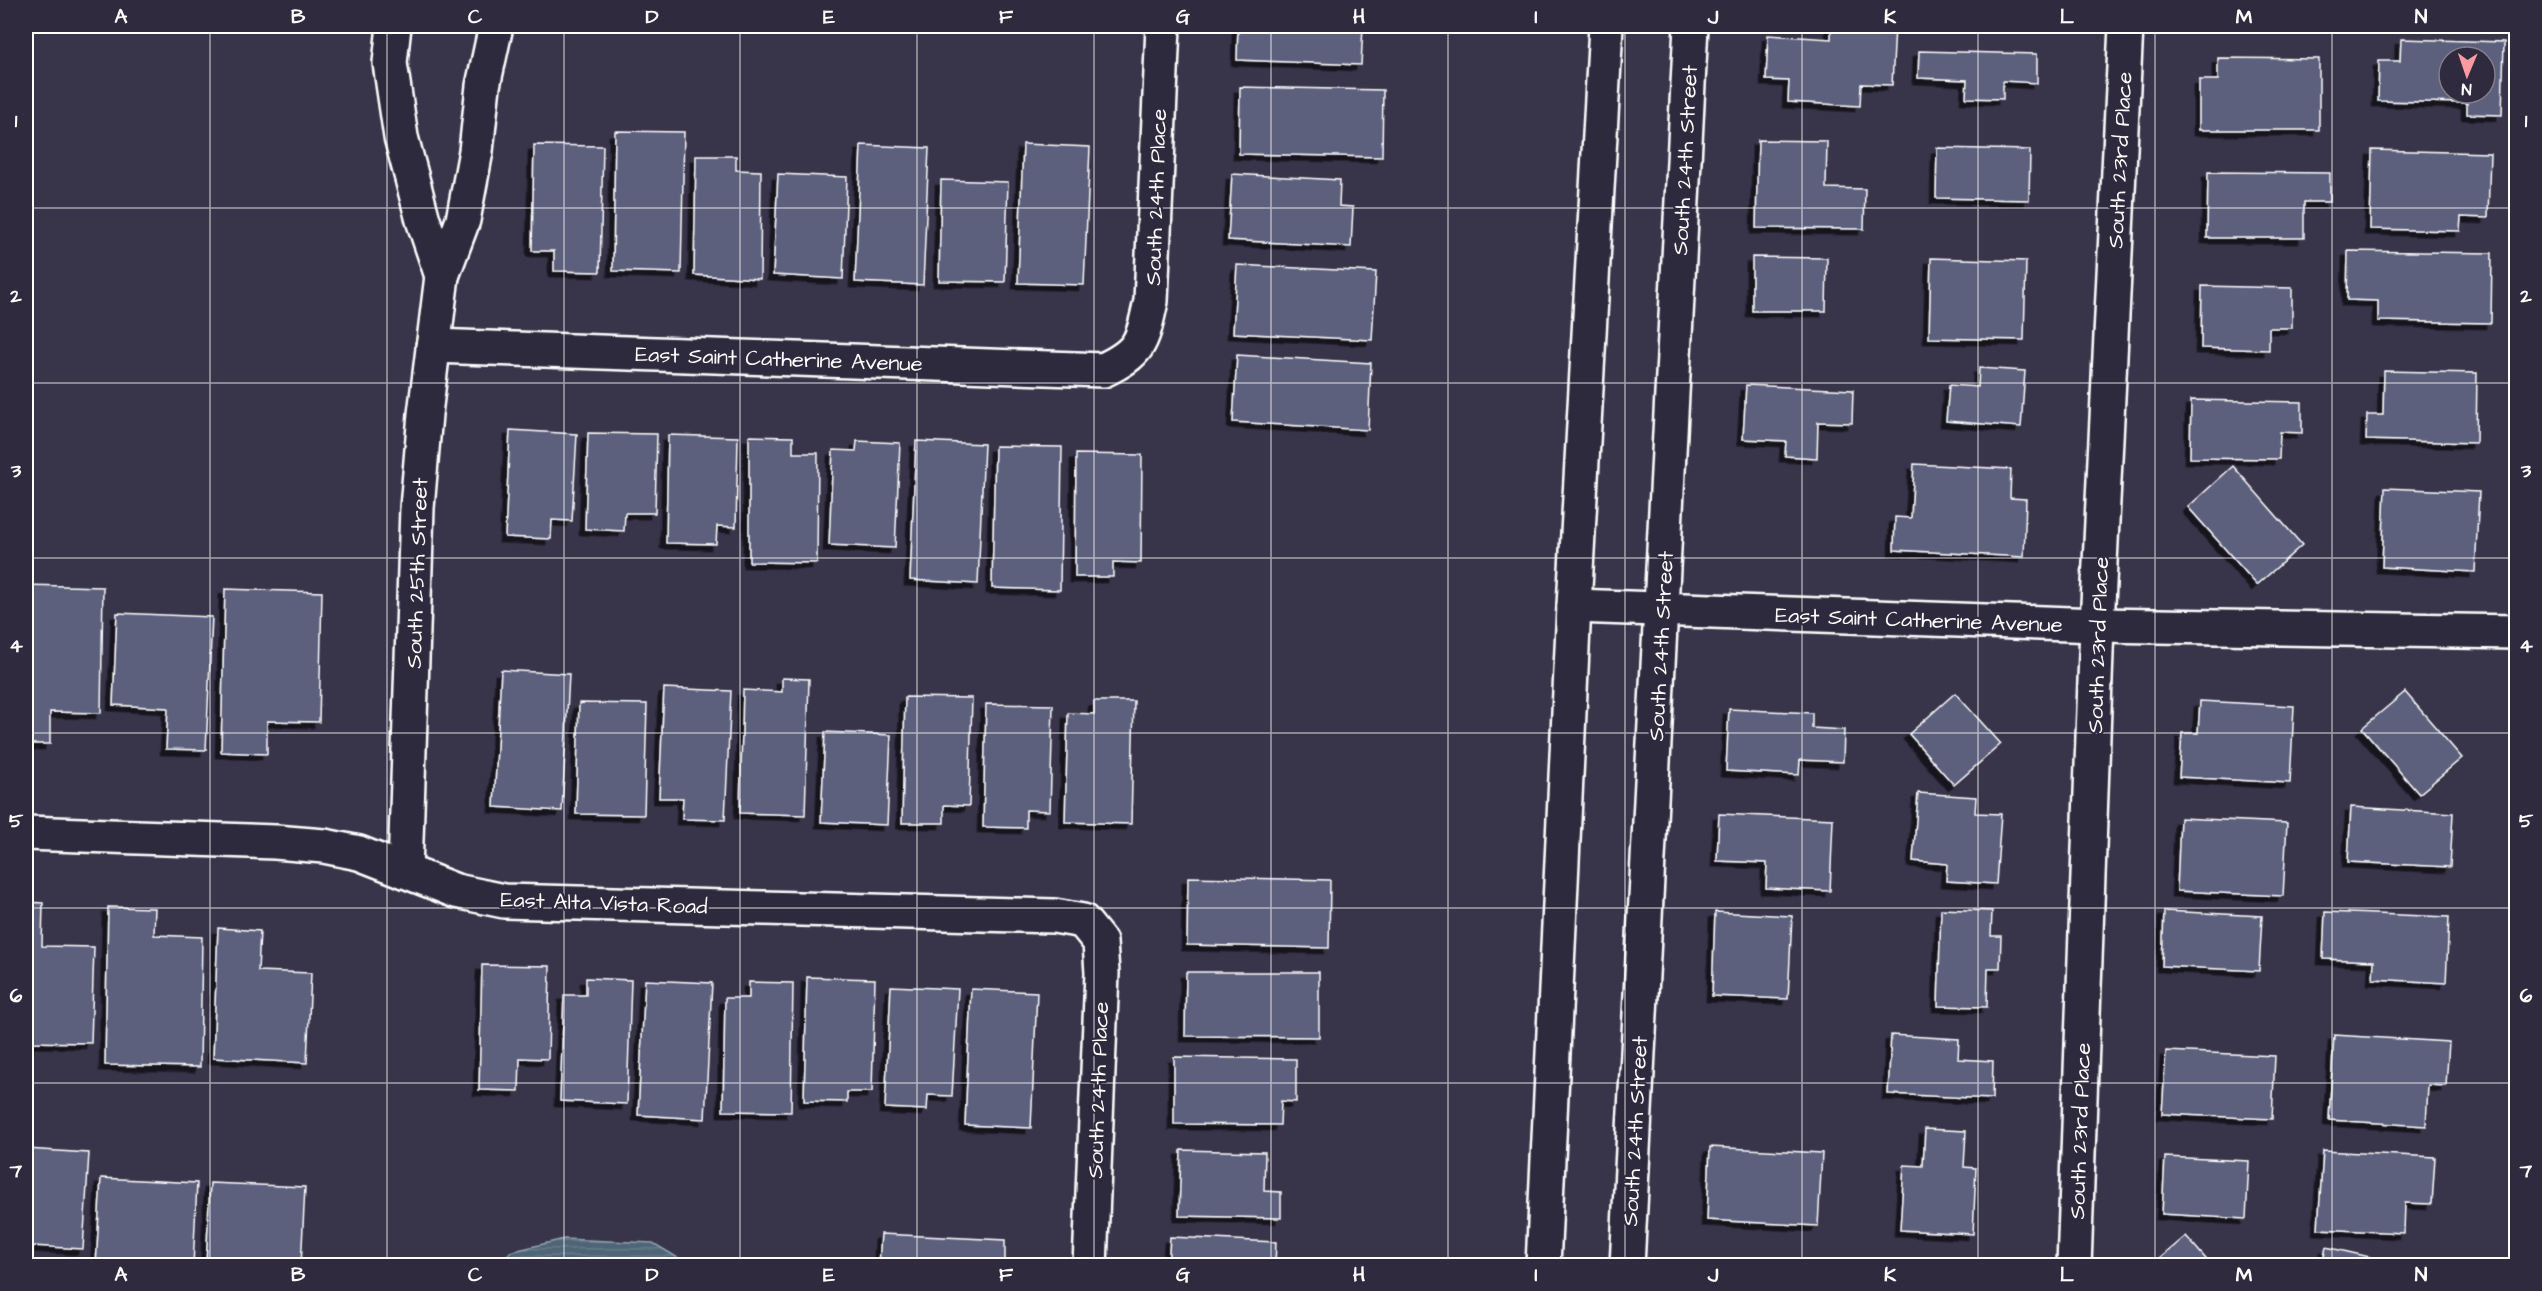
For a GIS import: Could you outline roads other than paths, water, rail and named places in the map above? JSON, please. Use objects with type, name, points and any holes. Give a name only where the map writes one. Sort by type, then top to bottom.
[{"type":"street","name":"South 25th Street","points":[[394,26],[390,63],[400,137],[423,220],[442,276]]},
{"type":"street","name":"South 25th Street","points":[[405,871],[417,508],[433,346],[442,276],[464,220],[476,151],[483,86],[496,26]]},
{"type":"street","name":"South 24th Place","points":[[1123,360],[1142,340],[1151,302],[1162,26]]},
{"type":"street","points":[[1544,1266],[1574,606],[1606,26]]},
{"type":"street","name":"South 24th Street","points":[[1627,1266],[1691,26]]},
{"type":"street","name":"South 23rd Place","points":[[2074,1266],[2097,625],[2126,26]]},
{"type":"street","name":"East Saint Catherine Avenue","points":[[433,346],[1103,370],[1123,360]]},
{"type":"street","name":"East Saint Catherine Avenue","points":[[1574,606],[2097,625],[2517,632]]},
{"type":"street","name":"East Alta Vista Road","points":[[26,833],[275,842],[324,846],[359,853],[456,891],[504,901],[1054,915],[1083,921]]},
{"type":"street","name":"South 24th Place","points":[[1083,921],[1100,942],[1102,973],[1090,1266]]},
{"type":"water","points":[[564,1239],[653,1243],[690,1265],[501,1265],[510,1252]]}]
